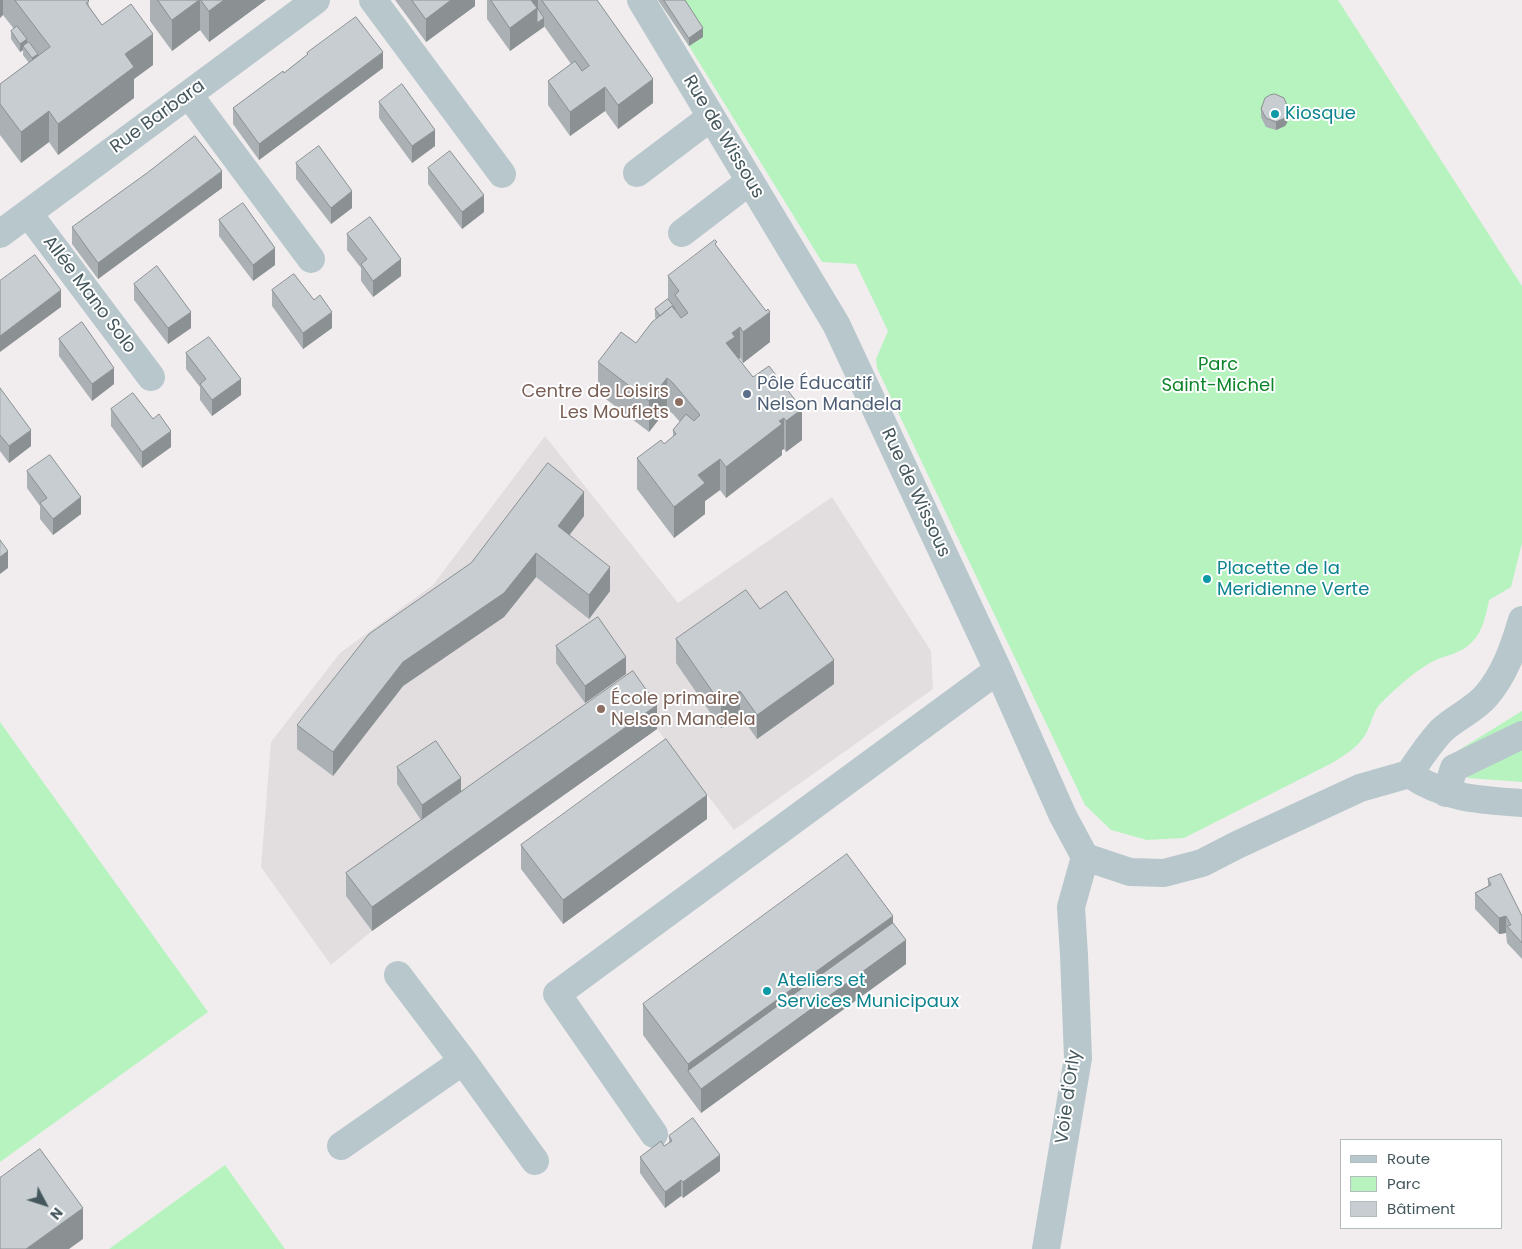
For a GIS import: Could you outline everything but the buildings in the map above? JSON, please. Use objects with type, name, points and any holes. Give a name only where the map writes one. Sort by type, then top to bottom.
[{"type":"street","name":"Rue Barbara","points":[[0,234],[316,0]]},
{"type":"street","points":[[373,0],[502,174]]},
{"type":"street","name":"Rue de Wissous","points":[[641,0],[843,336],[998,670],[1062,816],[1085,857]]},
{"type":"street","points":[[189,95],[311,259]]},
{"type":"street","points":[[637,173],[711,117]]},
{"type":"street","points":[[682,233],[750,181]]},
{"type":"street","name":"Allée Mano Solo","points":[[28,213],[151,377]]},
{"type":"street","points":[[1085,857],[1130,872],[1164,873],[1202,863],[1236,845],[1360,788],[1410,774],[1422,754],[1442,730],[1468,713],[1485,697],[1496,683],[1505,668],[1522,620]]},
{"type":"street","points":[[654,1134],[557,994],[998,670]]},
{"type":"street","points":[[1446,793],[1454,768],[1522,735]]},
{"type":"street","points":[[1410,774],[1426,785],[1446,793],[1476,800],[1522,803]]},
{"type":"street","name":"Voie d'Orly","points":[[1046,1249],[1078,1058],[1071,907],[1085,857]]},
{"type":"street","points":[[398,975],[535,1161]]},
{"type":"street","points":[[341,1146],[463,1061]]},
{"type":"shaded area","name":"École primaire Nelson Mandela","points":[[545,436],[678,603],[832,497],[931,651],[933,689],[734,830],[657,729],[372,931],[331,965],[261,867],[271,742],[340,653],[433,585]]},
{"type":"green space","name":"Parc Saint-Michel","points":[[658,0],[1338,0],[1522,286],[1522,543],[1511,587],[1489,600],[1484,622],[1476,638],[1462,650],[1428,664],[1398,687],[1375,711],[1363,739],[1349,752],[1332,763],[1184,838],[1147,840],[1111,830],[1085,805],[877,368],[876,359],[888,331],[856,264],[822,262],[689,46]]},
{"type":"green space","points":[[1522,711],[1522,782],[1468,778],[1459,750]]},
{"type":"green space","points":[[0,722],[208,1012],[0,1162]]},
{"type":"green space","points":[[225,1165],[285,1249],[109,1249]]},
{"type":"place","name":"Kiosque","points":[[1275,114]]},
{"type":"place","name":"Pôle Éducatif Nelson Mandela","points":[[747,394]]},
{"type":"place","name":"Centre de Loisirs Les Mouflets","points":[[679,402]]},
{"type":"place","name":"Placette de la Meridienne Verte","points":[[1207,579]]},
{"type":"place","name":"École primaire Nelson Mandela","points":[[601,709]]},
{"type":"place","name":"Ateliers et Services Municipaux","points":[[767,991]]}]
